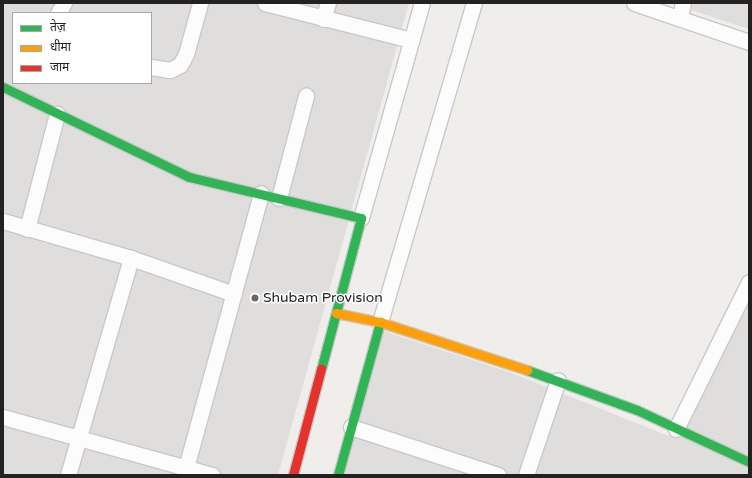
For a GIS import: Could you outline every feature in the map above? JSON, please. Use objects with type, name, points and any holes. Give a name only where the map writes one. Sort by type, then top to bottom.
[{"type":"street","points":[[59,12],[64,3]]},
{"type":"street","points":[[152,67],[170,70],[180,65],[186,54],[200,3]]},
{"type":"street","points":[[265,3],[411,40]]},
{"type":"street","points":[[324,19],[328,3]]},
{"type":"street","points":[[293,475],[361,218],[422,3]]},
{"type":"street","points":[[338,475],[380,322],[474,3]]},
{"type":"street","points":[[634,3],[749,42]]},
{"type":"street","points":[[680,18],[683,3]]},
{"type":"street","points":[[3,86],[20,89],[57,114],[189,177],[361,218]]},
{"type":"street","points":[[279,198],[306,96]]},
{"type":"street","points":[[27,229],[57,114]]},
{"type":"street","points":[[185,471],[261,194]]},
{"type":"street","points":[[4,225],[27,229],[131,258],[234,294]]},
{"type":"street","points":[[68,475],[131,258]]},
{"type":"street","points":[[676,430],[749,282]]},
{"type":"street","points":[[336,313],[380,322],[558,380],[637,410],[676,430],[749,462]]},
{"type":"street","points":[[526,475],[558,380]]},
{"type":"street","points":[[3,417],[78,437],[185,471],[212,475]]},
{"type":"street","points":[[351,427],[498,475]]},
{"type":"shaded area","points":[[3,3],[409,3],[278,475],[3,475]]},
{"type":"shaded area","points":[[670,3],[749,3],[749,29]]},
{"type":"shaded area","points":[[749,283],[749,475],[342,475],[383,331],[509,372],[671,437]]},
{"type":"traffic: fast","points":[[3,87],[189,177],[361,218],[321,369]]},
{"type":"traffic: fast","points":[[338,475],[380,322]]},
{"type":"traffic: fast","points":[[527,370],[637,410],[749,462]]},
{"type":"traffic: slow","points":[[336,313],[380,322],[527,370]]},
{"type":"traffic: jam","points":[[293,475],[321,369]]},
{"type":"place","name":"Shubam Provision","points":[[255,298]]}]
